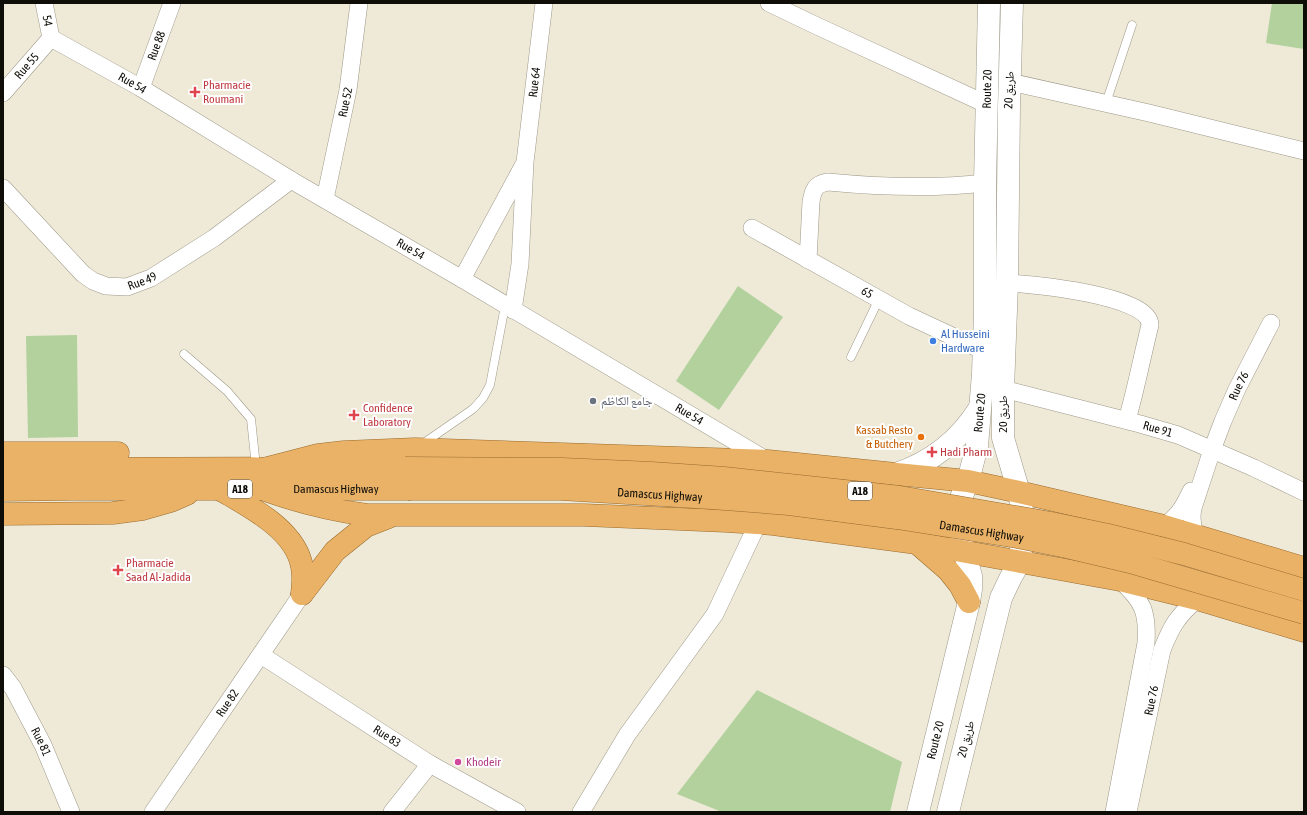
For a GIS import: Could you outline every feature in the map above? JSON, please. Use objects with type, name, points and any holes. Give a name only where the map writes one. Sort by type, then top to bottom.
[{"type":"highway","points":[[262,468],[331,454],[415,449],[768,461],[968,482],[1019,492],[1164,526],[1304,568]]},
{"type":"highway","points":[[3,453],[126,453],[152,455],[178,460],[203,468]]},
{"type":"highway","name":"Damascus Highway","points":[[3,469],[562,468],[724,478],[887,495],[944,503],[1051,523],[1108,535],[1184,554],[1304,590]]},
{"type":"highway","points":[[3,514],[113,513],[143,509],[172,501],[199,489]]},
{"type":"highway","points":[[220,489],[263,515],[293,544],[302,566],[302,594]]},
{"type":"highway","points":[[262,489],[313,506],[367,514],[584,515],[758,523],[917,543],[963,550],[1120,580],[1196,599],[1304,632]]},
{"type":"highway","name":"Damascus Highway","points":[[3,490],[560,489],[789,504],[867,514],[1017,537],[1067,547],[1130,562],[1304,613]]},
{"type":"highway","points":[[302,594],[334,551],[366,526],[394,515]]},
{"type":"highway","points":[[917,543],[948,570],[960,585],[969,602]]},
{"type":"main road","name":"Route 20","points":[[918,812],[971,589],[971,576],[959,533],[958,516],[961,498],[968,482],[977,446],[984,351],[986,104],[989,3]]},
{"type":"main road","name":"طريق 20","points":[[948,812],[1001,598],[1020,561],[1023,527],[1019,492],[1005,449],[1003,438],[1012,3]]},
{"type":"main road","points":[[896,474],[922,464],[944,449],[964,431],[979,409]]},
{"type":"main road","points":[[977,446],[982,450],[994,453],[1005,449]]},
{"type":"street","name":"54","points":[[44,3],[52,38]]},
{"type":"street","name":"Rue 88","points":[[141,88],[172,3]]},
{"type":"street","name":"Rue 52","points":[[325,200],[348,90],[358,3]]},
{"type":"street","name":"Rue 64","points":[[509,308],[520,264],[525,162],[544,3]]},
{"type":"street","points":[[769,3],[986,104]]},
{"type":"street","name":"Rue 54","points":[[52,38],[141,88],[325,200],[462,279],[768,461]]},
{"type":"street","name":"Rue 55","points":[[3,93],[52,38]]},
{"type":"street","points":[[1010,82],[1106,103],[1304,151]]},
{"type":"street","name":"Rue 64","points":[[462,279],[525,162]]},
{"type":"street","name":"Rue 49","points":[[3,188],[83,274],[93,281],[106,286],[127,287],[150,278],[214,238],[292,180]]},
{"type":"street","points":[[808,260],[811,202],[816,186],[822,183],[917,186],[985,183]]},
{"type":"street","name":"65","points":[[752,228],[909,316],[984,351]]},
{"type":"street","points":[[1007,283],[1026,283],[1096,295],[1126,304],[1144,313],[1148,317],[1150,325],[1127,420]]},
{"type":"street","name":"Rue 76","points":[[1164,526],[1178,515],[1184,507],[1212,450],[1237,389],[1271,323]]},
{"type":"street","name":"Rue 91","points":[[1003,389],[1127,420],[1178,435],[1304,492]]},
{"type":"street","name":"Rue 76","points":[[1195,535],[1191,517],[1212,450]]},
{"type":"street","points":[[581,812],[627,735],[715,614],[758,523]]},
{"type":"street","name":"Rue 76","points":[[1114,812],[1146,643],[1147,625],[1143,607],[1134,592],[1120,580]]},
{"type":"street","name":"Rue 82","points":[[153,812],[302,594]]},
{"type":"street","name":"Rue 76","points":[[1128,812],[1162,650],[1170,630],[1181,613],[1196,599]]},
{"type":"street","name":"Rue 83","points":[[261,655],[430,764],[518,812]]},
{"type":"street","points":[[1142,664],[1159,668]]},
{"type":"street","name":"Rue 81","points":[[3,675],[13,688],[43,745],[71,812]]},
{"type":"street","name":"Rue 76","points":[[1124,759],[1125,812]]},
{"type":"street","points":[[392,812],[430,764]]},
{"type":"lane","points":[[1106,103],[1132,25]]},
{"type":"lane","points":[[851,357],[879,299]]},
{"type":"lane","points":[[415,449],[473,409],[483,398],[490,385],[509,308]]},
{"type":"lane","points":[[184,354],[227,391],[251,419],[262,468]]},
{"type":"green space","points":[[1272,3],[1304,3],[1304,49],[1266,43]]},
{"type":"green space","points":[[738,286],[783,317],[719,410],[676,381]]},
{"type":"green space","points":[[77,335],[78,437],[28,438],[26,336]]},
{"type":"green space","points":[[757,690],[902,762],[890,812],[722,812],[677,794]]},
{"type":"place","name":"Pharmacie Roumani","points":[[195,92]]},
{"type":"place","name":"Al Husseini Hardware","points":[[933,341]]},
{"type":"place","name":"جامع الكاظم","points":[[593,401]]},
{"type":"place","name":"Confidence Laboratory","points":[[354,415]]},
{"type":"place","name":"Kassab Resto & Butchery","points":[[921,437]]},
{"type":"place","name":"Hadi Pharm","points":[[932,452]]},
{"type":"place","name":"Pharmacie Saad Al-Jadida","points":[[118,570]]},
{"type":"place","name":"Khodeir","points":[[458,762]]}]
